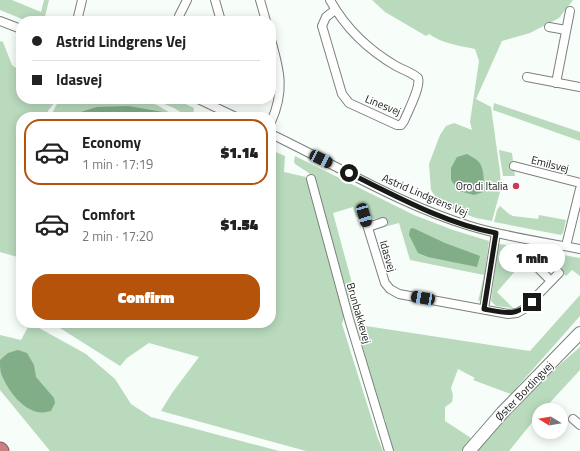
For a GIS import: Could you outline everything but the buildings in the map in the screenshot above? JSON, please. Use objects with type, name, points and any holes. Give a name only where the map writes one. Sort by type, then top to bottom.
[{"type":"street","points":[[78,16],[82,0]]},
{"type":"street","points":[[179,16],[187,0]]},
{"type":"street","points":[[215,0],[220,16]]},
{"type":"street","points":[[260,0],[265,16]]},
{"type":"street","name":"Linesvej","points":[[330,0],[335,10],[365,45],[397,67],[418,78],[419,80],[416,89],[404,121],[401,124],[397,125],[349,103],[342,94],[322,26],[326,17],[335,10]]},
{"type":"street","points":[[556,83],[570,11]]},
{"type":"street","points":[[0,21],[16,27]]},
{"type":"street","points":[[550,27],[566,30]]},
{"type":"street","points":[[274,112],[280,95],[280,81],[276,66]]},
{"type":"street","points":[[527,77],[580,87]]},
{"type":"street","points":[[209,104],[225,112]]},
{"type":"street","name":"Astrid Lindgrens Vej","points":[[276,136],[420,208],[468,226],[496,233],[580,249]]},
{"type":"street","name":"Emilsvej","points":[[514,166],[580,183]]},
{"type":"street","name":"Brunbakkevej","points":[[312,179],[349,319],[389,451]]},
{"type":"street","points":[[566,246],[577,217],[580,189]]},
{"type":"street","name":"Idasvej","points":[[364,215],[384,283],[390,289],[399,294],[508,314],[524,309],[560,273]]},
{"type":"street","points":[[368,227],[383,222]]},
{"type":"street","points":[[484,309],[496,233]]},
{"type":"street","points":[[540,270],[551,281]]},
{"type":"street","name":"Øster Bordingvej","points":[[469,451],[502,413],[580,333]]},
{"type":"street","points":[[573,419],[580,425]]},
{"type":"shaded area","points":[[0,0],[12,0],[41,12],[44,0],[49,0],[45,16],[16,17],[0,10]]},
{"type":"shaded area","points":[[372,0],[573,0],[559,18],[530,33],[502,41],[476,99],[491,107],[500,172],[501,188],[492,221],[476,218],[434,202],[437,199],[431,190],[429,164],[440,135],[446,126],[454,123],[472,130],[470,122],[479,61],[475,49],[445,42],[429,34],[426,36],[385,12]]},
{"type":"shaded area","points":[[0,41],[3,42],[12,65],[16,68],[16,104],[53,104],[48,112],[16,112],[16,257],[0,252]]},
{"type":"shaded area","points":[[494,103],[580,132],[580,141],[493,110]]},
{"type":"shaded area","points":[[57,104],[154,104],[169,112],[53,112]]},
{"type":"shaded area","points":[[164,104],[186,104],[194,108],[193,112],[180,112]]},
{"type":"shaded area","points":[[128,106],[163,112],[81,112],[97,107]]},
{"type":"shaded area","points":[[499,150],[512,153],[515,176],[503,176]]},
{"type":"shaded area","points":[[276,152],[285,156],[284,172],[306,177],[346,311],[342,324],[383,451],[306,451],[161,411],[172,393],[199,357],[149,343],[127,358],[120,366],[60,328],[276,328]]},
{"type":"shaded area","points":[[467,154],[478,161],[483,172],[483,192],[474,195],[459,191],[451,180],[451,168],[457,157]]},
{"type":"shaded area","points":[[295,156],[414,215],[453,230],[489,241],[482,298],[478,302],[484,275],[410,260],[399,223],[376,229],[375,228],[385,225],[383,218],[373,219],[368,215],[356,217],[353,207],[333,213],[362,320],[366,326],[530,351],[580,295],[580,316],[511,394],[473,380],[475,378],[458,369],[451,388],[453,395],[452,402],[445,407],[445,421],[471,438],[461,451],[392,451],[384,422],[386,422],[380,407],[314,178],[312,175],[295,164]]},
{"type":"shaded area","points":[[500,206],[513,216],[538,219],[539,215],[566,220],[563,233],[561,235],[494,222],[497,210]]},
{"type":"shaded area","points":[[413,228],[445,243],[480,256],[477,267],[428,257],[418,253],[409,235],[410,229]]},
{"type":"shaded area","points":[[500,244],[580,258],[580,276],[572,270],[566,276],[559,269],[548,272],[541,266],[535,273],[523,262],[497,292],[513,308],[496,306],[491,301],[498,246]]},
{"type":"shaded area","points":[[27,328],[39,328],[86,354],[115,379],[131,404],[151,417],[279,451],[50,451],[0,390],[0,335],[21,340]]},
{"type":"shaded area","points":[[580,347],[580,370],[549,403],[532,403],[532,423],[509,451],[476,451],[534,387]]},
{"type":"shaded area","points":[[18,350],[27,353],[34,365],[36,377],[54,398],[55,403],[51,411],[34,411],[27,408],[14,395],[4,380],[0,360],[8,353]]},
{"type":"place","name":"Oro di Italia","points":[[516,186]]},
{"type":"route","points":[[349,173],[420,208],[468,226],[496,233],[484,309],[508,314],[524,309],[532,302]]}]
